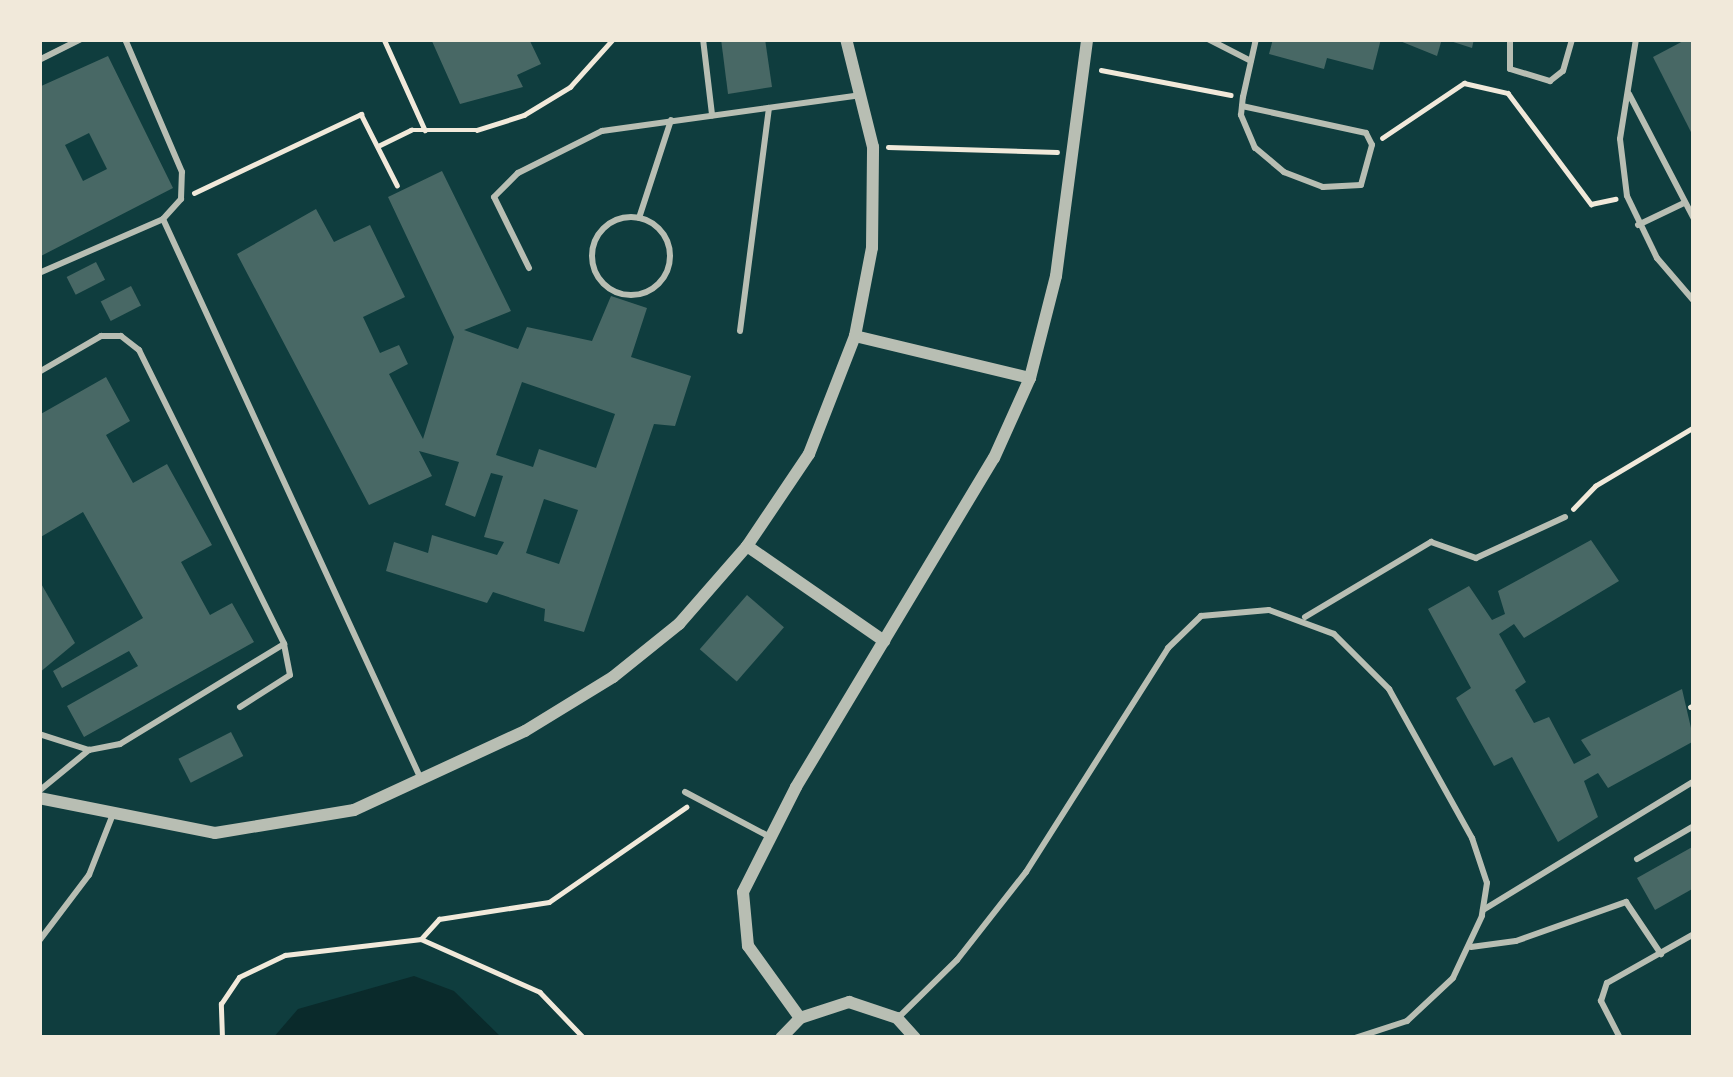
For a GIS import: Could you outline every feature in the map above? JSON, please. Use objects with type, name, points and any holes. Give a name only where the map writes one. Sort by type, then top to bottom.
[{"type":"street","points":[[39,795],[215,833],[250,831],[354,810],[424,784],[613,676],[679,624],[747,546],[809,454],[855,336],[872,248],[873,147],[846,39]]},
{"type":"street","points":[[800,1018],[770,984],[741,920],[743,892],[768,836],[994,458],[1030,378],[1056,276],[1087,39]]},
{"type":"street","points":[[855,336],[1030,378]]},
{"type":"street","points":[[747,546],[884,640]]},
{"type":"street","points":[[781,1038],[800,1018],[849,1002],[897,1018],[915,1038]]},
{"type":"lane","points":[[39,60],[81,39]]},
{"type":"lane","points":[[39,273],[164,219],[181,199],[182,172],[124,39]]},
{"type":"lane","points":[[703,39],[712,115]]},
{"type":"lane","points":[[1208,39],[1251,61]]},
{"type":"lane","points":[[1242,102],[1359,130],[1372,145],[1361,185],[1323,188],[1267,161],[1246,132],[1242,102],[1256,39]]},
{"type":"lane","points":[[1510,39],[1510,69],[1550,81],[1560,76],[1572,39]]},
{"type":"lane","points":[[1636,39],[1620,139],[1627,196],[1637,226],[1694,301]]},
{"type":"lane","points":[[1628,92],[1694,219]]},
{"type":"lane","points":[[529,268],[496,203],[498,185],[602,131],[863,95]]},
{"type":"lane","points":[[740,331],[769,107]]},
{"type":"lane","points":[[639,218],[671,120]]},
{"type":"lane","points":[[1637,226],[1684,203]]},
{"type":"lane","points":[[639,218],[664,235],[670,264],[654,288],[628,296],[607,287],[592,251],[613,221],[639,218]]},
{"type":"lane","points":[[164,219],[424,784]]},
{"type":"lane","points":[[39,372],[101,336],[131,342],[284,644],[290,675],[240,707]]},
{"type":"lane","points":[[1305,616],[1431,542],[1476,558],[1565,517]]},
{"type":"lane","points":[[897,1018],[958,960],[1026,872],[1168,648],[1202,616],[1217,612],[1305,616],[1355,651],[1389,689],[1482,862],[1483,910],[1471,947],[1428,1006],[1355,1038]]},
{"type":"lane","points":[[39,734],[89,749],[120,744],[284,644]]},
{"type":"lane","points":[[39,795],[89,749]]},
{"type":"lane","points":[[1483,910],[1694,781]]},
{"type":"lane","points":[[685,792],[768,836]]},
{"type":"lane","points":[[39,941],[89,875],[112,814]]},
{"type":"lane","points":[[1636,860],[1694,826]]},
{"type":"lane","points":[[1471,947],[1516,941],[1626,902],[1660,954]]},
{"type":"lane","points":[[1620,1038],[1603,992],[1694,934]]},
{"type":"path","points":[[384,39],[425,130]]},
{"type":"path","points":[[377,146],[425,130],[477,130],[524,115],[570,87],[613,39]]},
{"type":"path","points":[[1082,66],[1242,102]]},
{"type":"path","points":[[1372,145],[1464,83],[1508,93],[1591,204],[1627,196]]},
{"type":"path","points":[[181,199],[361,114],[397,185]]},
{"type":"path","points":[[873,147],[1074,152]]},
{"type":"path","points":[[1565,517],[1595,486],[1694,427]]},
{"type":"path","points":[[421,939],[440,920],[549,902],[695,800]]},
{"type":"path","points":[[222,1038],[221,1004],[239,976],[285,955],[421,939],[540,992],[584,1038]]},
{"type":"water","points":[[414,976],[454,991],[502,1038],[273,1038],[298,1009]]},
{"type":"building","points":[[431,39],[529,39],[541,64],[517,75],[523,87],[460,104]]},
{"type":"building","points":[[721,39],[765,39],[772,87],[728,94]]},
{"type":"building","points":[[1273,39],[1381,39],[1373,70],[1327,58],[1324,69],[1269,54]]},
{"type":"building","points":[[1395,39],[1442,39],[1437,56]]},
{"type":"building","points":[[1444,39],[1474,39],[1472,48]]},
{"type":"building","points":[[1694,39],[1694,138],[1653,57]]},
{"type":"building","points":[[108,56],[173,188],[39,257],[39,87]],"holes":[[[89,133],[107,169],[83,181],[65,145]]]},
{"type":"building","points":[[442,171],[511,311],[464,330],[518,349],[527,327],[592,341],[611,296],[647,308],[631,357],[691,376],[675,426],[654,424],[584,632],[544,621],[545,609],[493,592],[487,603],[386,571],[394,542],[428,553],[432,535],[497,555],[504,542],[484,537],[503,476],[491,473],[475,517],[445,505],[459,462],[419,451],[432,476],[369,505],[237,254],[316,209],[334,242],[370,225],[405,297],[363,317],[380,353],[399,345],[408,364],[389,374],[423,439],[454,337],[388,197]],"holes":[[[522,382],[615,414],[596,468],[539,449],[533,467],[496,455]],[[544,499],[578,510],[559,564],[526,553]]]},
{"type":"building","points":[[96,262],[105,280],[76,295],[67,277]]},
{"type":"building","points":[[131,286],[141,306],[111,321],[101,301]]},
{"type":"building","points":[[106,377],[130,421],[106,435],[133,483],[167,464],[212,545],[181,562],[210,615],[232,603],[254,642],[84,737],[67,706],[138,666],[129,651],[62,688],[53,671],[143,618],[83,512],[39,538],[39,415]]},
{"type":"building","points":[[1591,540],[1619,581],[1524,638],[1514,624],[1499,634],[1526,682],[1515,690],[1534,723],[1549,717],[1574,764],[1591,755],[1581,740],[1682,689],[1694,741],[1608,788],[1598,773],[1584,781],[1598,817],[1558,842],[1512,757],[1494,766],[1456,698],[1471,688],[1428,609],[1469,586],[1492,620],[1505,614],[1498,591]]},
{"type":"building","points":[[39,580],[75,643],[39,673]]},
{"type":"building","points":[[747,595],[784,627],[737,681],[700,649]]},
{"type":"building","points":[[231,732],[243,756],[191,783],[178,759]]},
{"type":"building","points":[[1694,846],[1694,888],[1655,910],[1637,878]]}]
